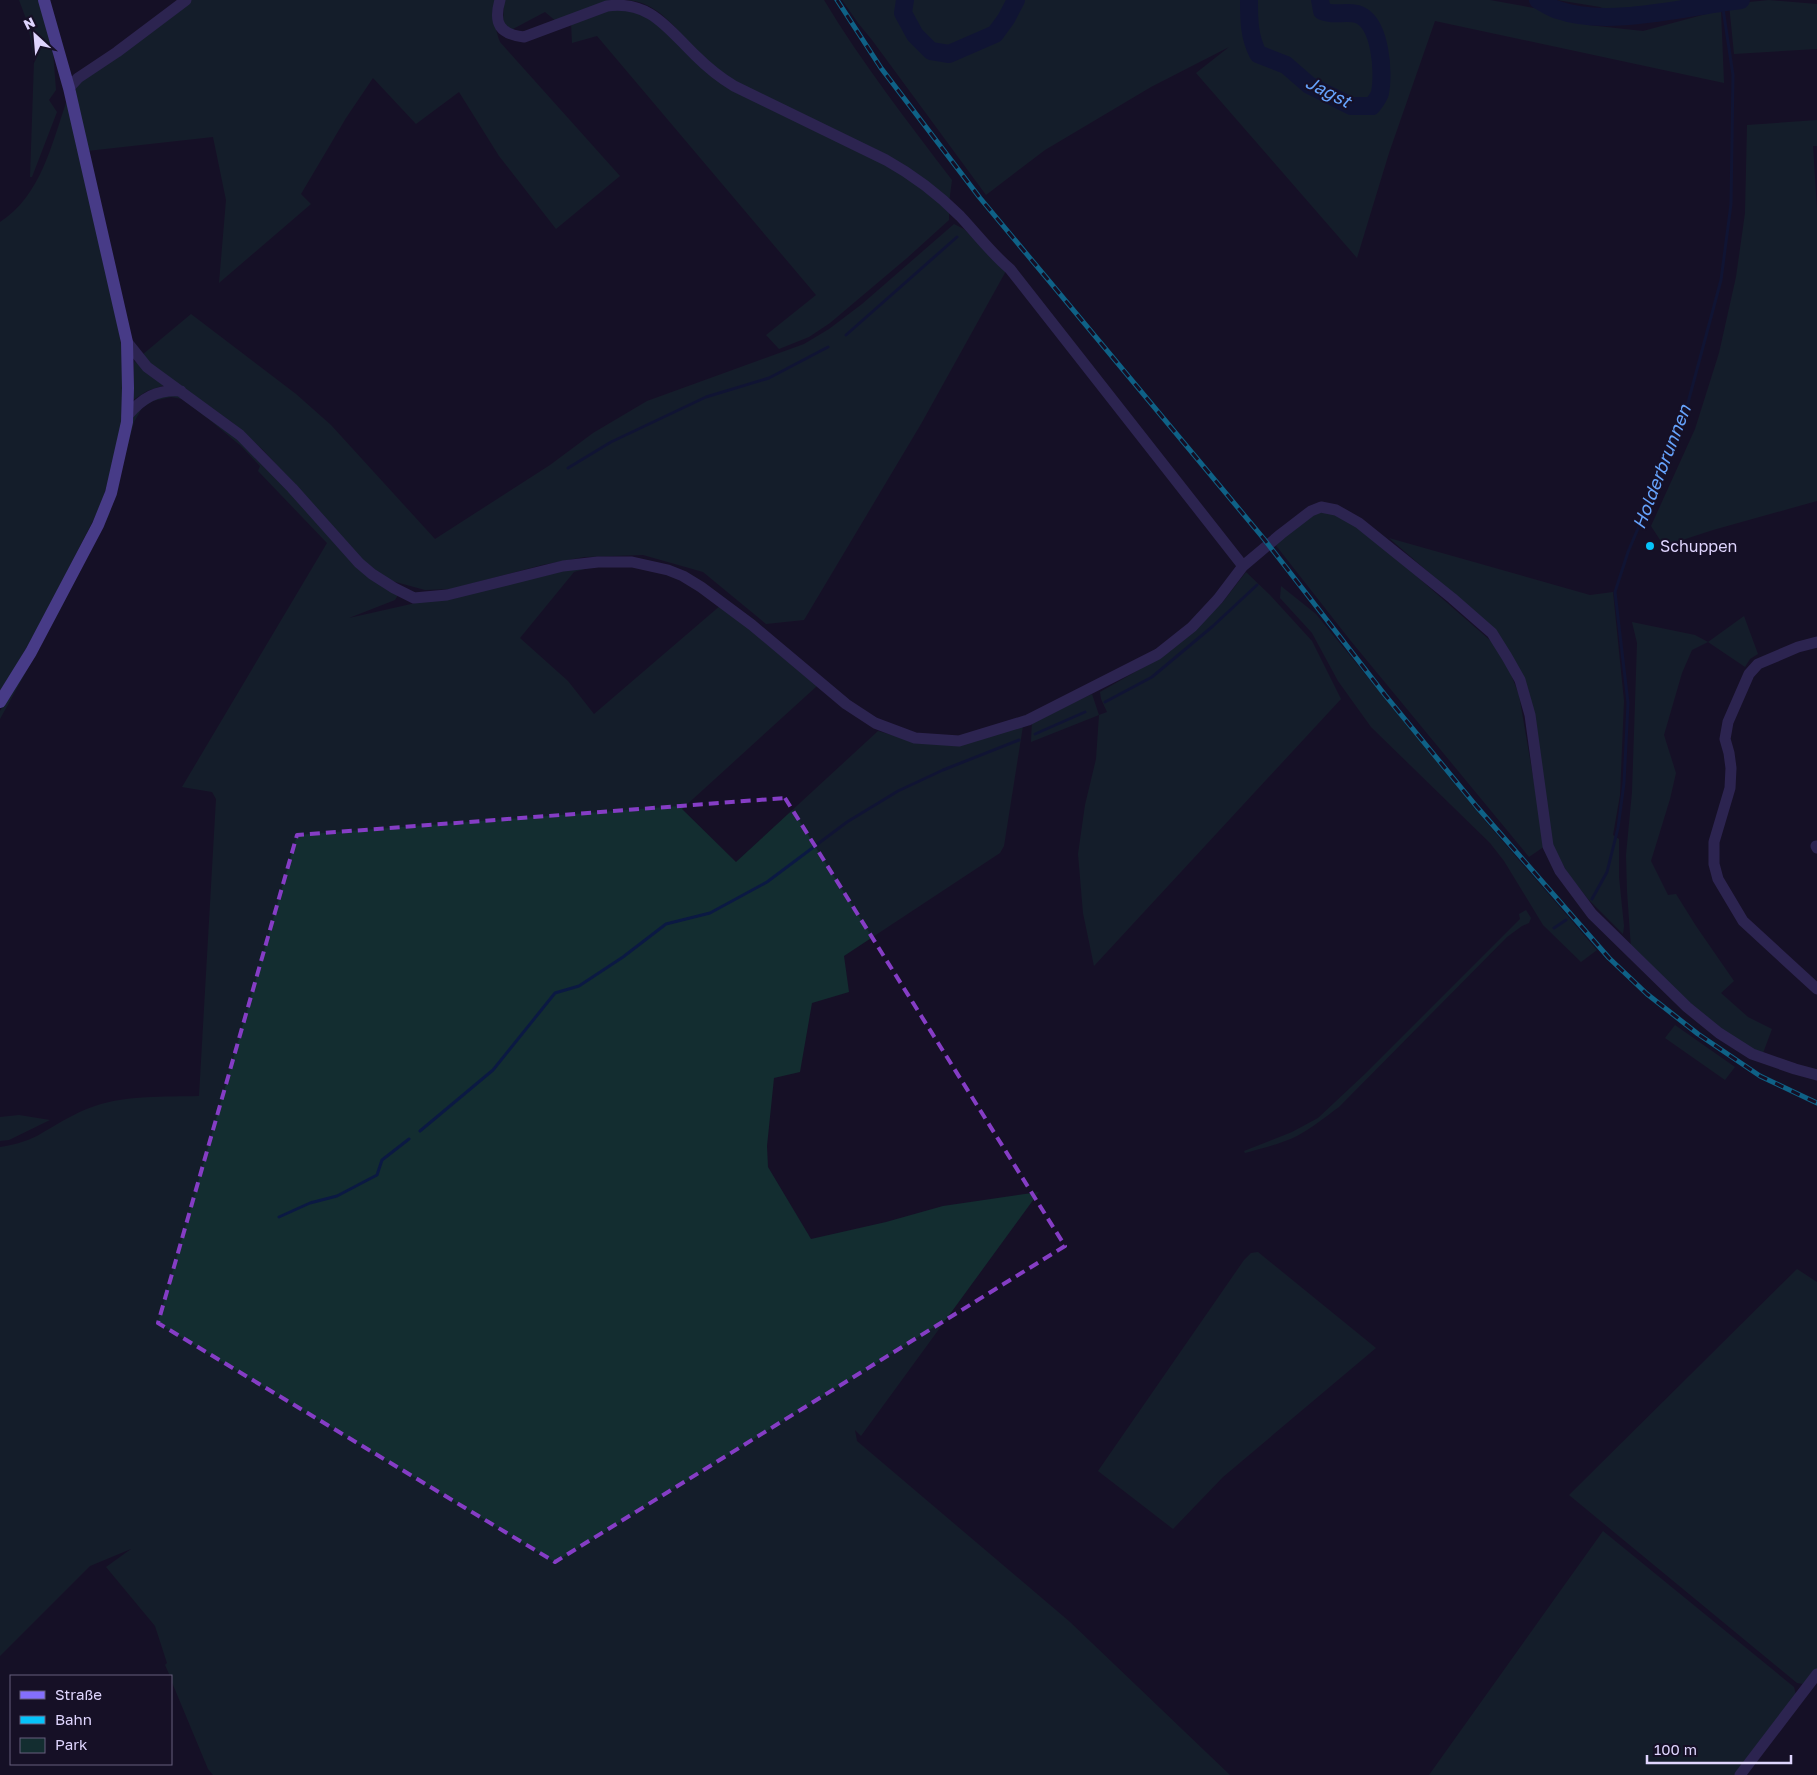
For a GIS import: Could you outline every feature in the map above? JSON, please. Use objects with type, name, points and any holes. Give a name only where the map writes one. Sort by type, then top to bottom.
[{"type":"main road","points":[[0,702],[30,652],[98,525],[111,493],[127,416],[127,342],[68,88],[44,0]]},
{"type":"street","points":[[68,88],[78,78],[117,52],[186,0]]},
{"type":"street","points":[[500,0],[497,17],[499,25],[505,32],[524,36],[607,6],[617,3],[631,3],[649,11],[665,22],[694,54],[717,75],[734,86],[886,160],[903,169],[926,186],[959,216],[992,254],[1010,269],[1243,566]]},
{"type":"street","points":[[127,342],[147,366],[240,435],[292,488],[359,563],[394,588],[414,598],[447,595],[563,566],[598,562],[632,562],[668,570],[684,576],[701,586],[752,625],[846,704],[875,723],[915,738],[959,740],[1028,720],[1158,654],[1192,627],[1218,599],[1243,566],[1311,512],[1321,507],[1329,507],[1359,523],[1492,633],[1520,680],[1530,715],[1548,846],[1560,872],[1592,914],[1687,1007],[1731,1041],[1752,1054],[1817,1075]]},
{"type":"street","points":[[127,416],[143,400],[155,393],[169,390],[181,391]]},
{"type":"street","points":[[1816,987],[1743,920],[1718,879],[1714,864],[1714,842],[1730,788],[1730,760],[1725,739],[1728,722],[1749,674],[1758,664],[1798,647],[1817,642]]},
{"type":"street","points":[[1740,1775],[1817,1674]]},
{"type":"highlighted area","points":[[785,798],[1065,1246],[555,1562],[158,1323],[297,835]]},
{"type":"green space","points":[[19,0],[40,0],[52,38],[56,90],[49,100],[57,112],[32,177],[30,177],[34,61],[28,24]]},
{"type":"green space","points":[[192,0],[497,0],[495,21],[500,42],[620,176],[556,229],[499,156],[459,92],[416,124],[373,78],[346,118],[301,194],[311,204],[219,283],[226,200],[213,137],[87,151],[73,94],[80,81],[138,41]]},
{"type":"green space","points":[[504,0],[613,0],[557,22],[545,12],[511,30],[503,22]]},
{"type":"green space","points":[[627,0],[824,0],[869,69],[952,180],[949,203],[922,178],[735,83],[703,56],[664,16],[647,5]]},
{"type":"green space","points":[[842,0],[1490,0],[1551,11],[1588,25],[1643,31],[1721,10],[1724,83],[1435,21],[1389,153],[1357,258],[1196,73],[1229,47],[1151,87],[1045,150],[986,195]]},
{"type":"green space","points":[[1557,0],[1689,0],[1611,13],[1600,7]]},
{"type":"green space","points":[[1769,0],[1817,4],[1817,49],[1734,54],[1729,4]]},
{"type":"green space","points":[[615,6],[657,19],[695,60],[890,165],[924,188],[949,213],[949,220],[830,323],[809,337],[779,349],[766,335],[816,295],[597,36],[572,43],[571,23]]},
{"type":"green space","points":[[67,100],[117,321],[125,367],[120,440],[101,505],[41,622],[0,694],[0,222],[26,198],[35,183],[50,151]]},
{"type":"green space","points":[[1817,120],[1817,146],[1813,146],[1817,209],[1817,501],[1713,530],[1664,546],[1651,526],[1695,429],[1719,353],[1736,277],[1745,213],[1747,125]]},
{"type":"green space","points":[[954,224],[964,229],[1006,271],[921,424],[804,620],[766,624],[703,572],[643,555],[584,557],[542,565],[451,589],[425,590],[392,581],[365,563],[263,450],[233,423],[150,364],[142,355],[191,314],[296,394],[331,425],[435,539],[550,465],[593,433],[647,401],[804,344],[829,329],[862,304]]},
{"type":"green space","points":[[134,361],[165,385],[147,391],[133,400]]},
{"type":"green space","points":[[175,394],[233,433],[398,595],[395,600],[349,618],[576,567],[599,565],[574,572],[520,638],[568,681],[594,714],[721,605],[817,686],[682,809],[736,862],[878,731],[916,742],[1023,726],[1004,846],[1000,853],[844,956],[849,992],[812,1003],[800,1072],[774,1078],[767,1146],[768,1167],[811,1239],[886,1222],[943,1206],[1039,1192],[861,1436],[855,1430],[857,1441],[1070,1622],[1230,1775],[213,1775],[208,1769],[172,1682],[172,1675],[170,1675],[165,1665],[167,1663],[155,1626],[106,1567],[131,1549],[90,1566],[0,1656],[0,1147],[19,1143],[37,1136],[80,1112],[107,1102],[146,1097],[199,1096],[216,799],[212,792],[182,787],[327,543],[258,471],[260,466],[241,446],[211,421],[182,399],[171,397],[153,401],[142,408],[134,422],[109,515],[59,612],[0,719],[0,711],[95,538],[135,410],[150,398]]},
{"type":"green space","points":[[1335,511],[1367,533],[1492,642],[1507,664],[1519,695],[1545,846],[1529,857],[1350,640],[1274,543],[1318,512]]},
{"type":"green space","points":[[1389,538],[1590,595],[1613,592],[1624,701],[1620,795],[1613,835],[1619,839],[1619,877],[1624,926],[1623,934],[1588,899],[1568,874],[1551,843],[1533,712],[1493,628]]},
{"type":"green space","points":[[1246,572],[1312,641],[1341,699],[1094,966],[1083,913],[1078,854],[1085,805],[1096,759],[1099,715],[1107,712],[1100,692],[1163,656],[1222,603]]},
{"type":"green space","points":[[1281,586],[1316,614],[1486,822],[1597,950],[1581,962],[1543,925],[1504,861],[1490,843],[1371,727],[1338,681],[1312,633],[1280,598]]},
{"type":"green space","points":[[1744,616],[1758,654],[1750,659],[1745,667],[1708,642]]},
{"type":"green space","points":[[1632,622],[1695,635],[1708,642],[1692,650],[1682,673],[1664,735],[1676,773],[1651,861],[1668,895],[1676,894],[1734,981],[1721,993],[1748,1017],[1772,1029],[1763,1053],[1747,1047],[1719,1027],[1650,969],[1631,948],[1626,855],[1632,792],[1637,643]]},
{"type":"green space","points":[[1092,694],[1099,715],[1031,742],[1032,721]]},
{"type":"green space","points":[[1526,910],[1531,918],[1529,923],[1507,937],[1339,1107],[1297,1136],[1278,1144],[1245,1153],[1244,1151],[1292,1132],[1318,1118],[1366,1073],[1520,919],[1519,914]]},
{"type":"green space","points":[[1675,1025],[1735,1067],[1725,1080],[1665,1038]]},
{"type":"green space","points":[[19,1115],[50,1120],[9,1140],[0,1141],[0,1117]]},
{"type":"green space","points":[[1258,1252],[1376,1348],[1223,1477],[1173,1529],[1098,1471],[1244,1260],[1251,1253]]},
{"type":"green space","points":[[1797,1269],[1817,1282],[1817,1670],[1803,1684],[1797,1683],[1569,1495]]},
{"type":"green space","points":[[1603,1531],[1794,1687],[1796,1695],[1736,1775],[1429,1775]]},
{"type":"waterway","name":"Jagst","points":[[905,0],[903,13],[915,35],[931,51],[949,54],[995,34],[1016,0]]},
{"type":"waterway","name":"Jagst","points":[[1249,0],[1251,34],[1258,54],[1286,65],[1309,85],[1351,106],[1372,106],[1380,93],[1381,61],[1376,37],[1371,26],[1357,14],[1322,11],[1320,0]]},
{"type":"waterway","name":"Jagst","points":[[1538,0],[1558,10],[1578,15],[1600,17],[1649,14],[1741,0]]},
{"type":"waterway","name":"Holderbrunnen","points":[[1592,899],[1607,872],[1618,828],[1624,783],[1628,703],[1615,592],[1628,552],[1682,425],[1721,280],[1731,204],[1733,75],[1722,2]]},
{"type":"waterway","points":[[846,335],[957,237]]},
{"type":"waterway","points":[[568,468],[611,442],[706,397],[769,378],[828,347]]},
{"type":"waterway","points":[[1105,702],[1152,677],[1213,626],[1257,585]]},
{"type":"waterway","points":[[1035,734],[1085,712]]},
{"type":"waterway","points":[[420,1131],[493,1070],[555,993],[579,986],[623,957],[666,924],[710,913],[767,882],[847,822],[898,791],[943,770],[1019,740]]},
{"type":"waterway","name":"Holderbrunnen","points":[[1554,928],[1566,920]]},
{"type":"waterway","points":[[279,1217],[310,1203],[337,1196],[377,1175],[382,1160],[409,1139]]},
{"type":"railway","points":[[837,0],[881,68],[980,198],[1264,539],[1385,695],[1477,807],[1609,958],[1647,994],[1698,1034],[1760,1076],[1817,1103]]},
{"type":"place","name":"Schuppen","points":[[1650,546]]}]
